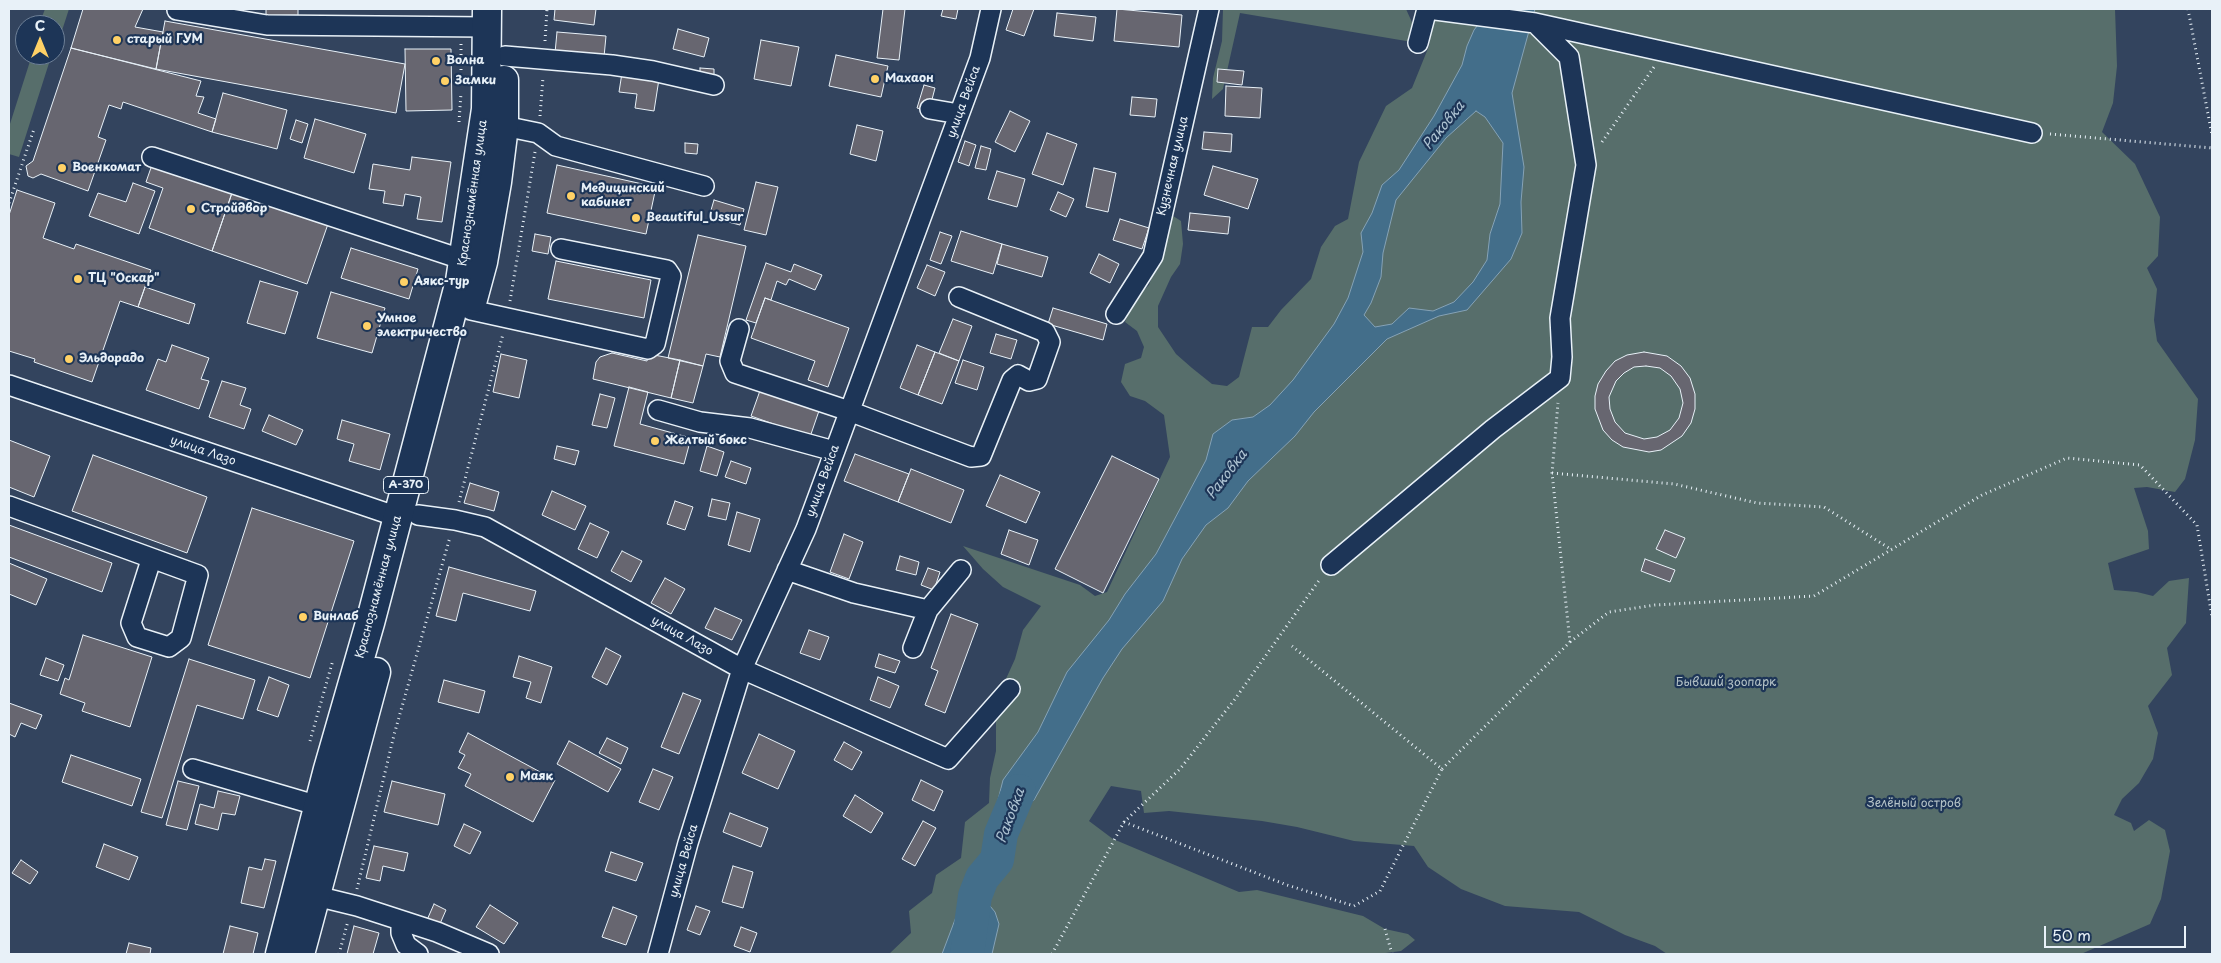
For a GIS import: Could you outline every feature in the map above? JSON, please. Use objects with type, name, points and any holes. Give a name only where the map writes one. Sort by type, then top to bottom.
[{"type":"highway","name":"Краснознамённая улица","points":[[300,954],[316,896],[350,728],[408,516],[473,262],[504,126],[505,56],[493,15]]},
{"type":"highway","name":"Краснознамённая улица","points":[[408,516],[471,310],[473,262],[493,15]]},
{"type":"highway","name":"Краснознамённая улица","points":[[280,954],[319,806],[350,728]]},
{"type":"street","name":"улица Вейса","points":[[658,954],[688,843],[742,669],[806,529],[980,58],[991,9]]},
{"type":"street","name":"Кузнечная улица","points":[[1116,314],[1152,256],[1209,9]]},
{"type":"street","points":[[1418,43],[1428,9],[1535,23],[2032,133]]},
{"type":"street","points":[[177,10],[267,25],[456,20],[493,15]]},
{"type":"street","points":[[1330,565],[1493,429],[1560,378],[1562,357],[1560,318],[1586,165],[1569,57],[1535,23]]},
{"type":"street","points":[[505,56],[653,71],[714,85]]},
{"type":"street","points":[[930,109],[959,114]]},
{"type":"street","points":[[504,126],[538,133],[556,146],[704,186]]},
{"type":"street","points":[[152,157],[473,262]]},
{"type":"street","points":[[471,310],[648,349],[655,344],[671,276],[667,270],[561,249]]},
{"type":"street","points":[[739,329],[730,361],[735,373],[850,411],[971,457],[981,456],[1012,380],[1018,375],[1029,381],[1037,379],[1050,342],[1045,332],[959,297]]},
{"type":"street","name":"улица Лазо","points":[[9,385],[408,516],[455,520],[485,527],[742,669],[948,759],[1010,689]]},
{"type":"street","points":[[658,410],[700,422],[750,428],[834,451]]},
{"type":"street","points":[[9,506],[151,560],[198,575],[181,638],[169,646],[137,637],[131,623],[151,560]]},
{"type":"street","points":[[787,570],[854,592],[928,610]]},
{"type":"street","points":[[913,648],[928,610],[961,570]]},
{"type":"street","points":[[193,769],[319,806]]},
{"type":"street","points":[[316,896],[353,905],[437,932],[489,954]]},
{"type":"street","points":[[401,922],[400,933],[406,945],[418,954]]},
{"type":"path","points":[[339,954],[353,905],[394,735],[455,520],[507,317],[520,249],[538,133],[547,9]]},
{"type":"path","points":[[2188,9],[2212,135]]},
{"type":"path","points":[[1586,165],[1664,52]]},
{"type":"path","points":[[9,203],[34,129]]},
{"type":"path","points":[[2032,133],[2212,148]]},
{"type":"path","points":[[1560,378],[1552,472],[1570,642]]},
{"type":"path","points":[[1124,822],[1287,885],[1354,906],[1380,891],[1442,769],[1570,642],[1609,612],[1655,605],[1814,596],[1982,495],[2067,458],[2140,465],[2197,525],[2212,617]]},
{"type":"path","points":[[1552,472],[1674,484],[1757,503],[1824,507],[1892,550]]},
{"type":"path","points":[[1052,954],[1124,822],[1180,769],[1235,699],[1330,565]]},
{"type":"path","points":[[1292,646],[1442,769]]},
{"type":"path","points":[[1385,929],[1392,954]]},
{"type":"green space","points":[[45,9],[69,9],[65,21],[65,15],[43,15]]},
{"type":"green space","points":[[1223,9],[1406,9],[1415,29],[1412,42],[1240,13],[1223,89],[1212,99],[1213,78],[1222,41]]},
{"type":"green space","name":"Зелёный остров","points":[[1437,9],[2115,9],[2117,66],[2113,103],[2102,132],[2135,164],[2160,217],[2158,256],[2147,268],[2157,289],[2154,320],[2157,341],[2198,399],[2195,440],[2185,479],[2175,492],[2147,487],[2134,488],[2148,531],[2149,549],[2108,563],[2114,590],[2137,592],[2153,596],[2169,581],[2189,578],[2186,623],[2167,648],[2172,675],[2148,706],[2158,733],[2153,759],[2139,783],[2122,799],[2114,815],[2131,823],[2134,831],[2149,820],[2165,830],[2170,851],[2161,899],[2150,924],[2081,954],[1667,954],[1655,946],[1625,935],[1579,912],[1505,906],[1461,889],[1428,867],[1414,846],[1354,841],[1297,827],[1262,821],[1169,811],[1144,813],[1141,791],[1111,786],[1089,821],[1113,839],[1239,892],[1257,890],[1363,916],[1385,929],[1408,934],[1415,940],[1401,951],[1378,954],[889,954],[911,933],[909,911],[932,893],[936,875],[961,858],[965,822],[989,803],[990,778],[996,751],[996,717],[1021,685],[1005,681],[1015,659],[1023,630],[1041,606],[1003,587],[983,569],[963,546],[1080,585],[1095,596],[1107,592],[1170,457],[1164,415],[1145,401],[1130,396],[1121,382],[1125,364],[1141,358],[1144,347],[1137,331],[1125,322],[1133,301],[1149,285],[1173,216],[1181,221],[1183,244],[1180,264],[1171,277],[1158,306],[1158,327],[1176,354],[1192,368],[1212,384],[1227,386],[1239,377],[1252,327],[1268,327],[1281,310],[1311,279],[1321,247],[1335,226],[1348,219],[1359,162],[1386,106],[1412,88],[1429,46],[1431,28]]},
{"type":"green space","points":[[29,65],[48,65],[19,157],[9,154],[9,127]]},
{"type":"water","points":[[1490,9],[1535,9],[1512,93],[1524,167],[1521,202],[1522,233],[1511,259],[1467,310],[1439,316],[1387,339],[1314,412],[1295,436],[1248,481],[1228,508],[1206,525],[1182,559],[1163,601],[1122,649],[1103,678],[1034,800],[1015,816],[1001,834],[996,829],[998,800],[1003,780],[1038,732],[1067,672],[1109,620],[1125,594],[1156,554],[1206,460],[1213,434],[1232,420],[1253,417],[1270,405],[1293,380],[1334,324],[1348,298],[1363,252],[1361,233],[1372,213],[1382,185],[1399,170],[1434,116],[1462,65],[1474,30]],"holes":[[[1476,111],[1485,117],[1503,143],[1500,204],[1490,234],[1487,260],[1473,282],[1454,302],[1433,311],[1409,308],[1392,324],[1375,327],[1364,315],[1381,277],[1383,253],[1396,200],[1446,138]]]},
{"type":"water","points":[[992,853],[1000,868],[986,883],[981,895],[995,912],[999,924],[992,954],[942,954],[967,888],[981,862]]},
{"type":"building","name":"старый ГУМ","points":[[83,9],[143,9],[135,27],[163,32],[156,69],[71,48]]},
{"type":"building","points":[[266,9],[298,9],[298,18],[266,18]]},
{"type":"building","points":[[555,9],[596,9],[594,25],[554,20]]},
{"type":"building","points":[[883,9],[905,9],[899,60],[877,58]]},
{"type":"building","points":[[943,9],[958,9],[956,19],[941,16]]},
{"type":"building","points":[[1013,9],[1034,9],[1024,36],[1006,30]]},
{"type":"building","points":[[1117,9],[1182,15],[1179,47],[1114,41]]},
{"type":"building","points":[[1057,13],[1096,17],[1093,41],[1054,36]]},
{"type":"building","points":[[165,21],[405,64],[396,113],[156,69]]},
{"type":"building","points":[[678,29],[709,38],[704,57],[673,49]]},
{"type":"building","points":[[557,32],[606,36],[604,57],[555,53]]},
{"type":"building","points":[[761,40],[799,47],[791,86],[754,79]]},
{"type":"building","points":[[71,48],[201,81],[196,96],[204,97],[198,113],[216,119],[212,132],[123,102],[121,109],[109,105],[98,137],[106,140],[88,191],[41,174],[33,178],[28,176],[26,166],[33,161]]},
{"type":"building","points":[[405,49],[451,49],[452,110],[406,111]]},
{"type":"building","points":[[836,55],[888,66],[881,97],[829,86]]},
{"type":"building","points":[[700,68],[714,69],[714,81],[700,81]]},
{"type":"building","points":[[1218,69],[1244,71],[1242,85],[1217,82]]},
{"type":"building","points":[[622,73],[659,79],[654,111],[635,108],[637,94],[619,92]]},
{"type":"building","points":[[924,85],[935,88],[929,111],[917,108]]},
{"type":"building","points":[[1226,86],[1262,88],[1260,118],[1225,116]]},
{"type":"building","points":[[223,93],[287,110],[277,149],[212,132]]},
{"type":"building","points":[[1132,97],[1157,99],[1155,117],[1130,115]]},
{"type":"building","points":[[1010,111],[1030,121],[1015,152],[995,142]]},
{"type":"building","points":[[315,119],[366,134],[354,173],[304,158]]},
{"type":"building","points":[[296,120],[308,124],[302,143],[290,139]]},
{"type":"building","points":[[857,125],[883,131],[876,161],[850,154]]},
{"type":"building","points":[[1204,132],[1232,134],[1231,152],[1202,149]]},
{"type":"building","points":[[1047,133],[1077,144],[1063,185],[1032,174]]},
{"type":"building","points":[[965,141],[976,145],[969,166],[958,162]]},
{"type":"building","points":[[685,143],[698,144],[697,154],[685,153]]},
{"type":"building","points":[[981,146],[991,149],[986,170],[975,168]]},
{"type":"building","points":[[412,157],[451,162],[442,222],[417,219],[421,197],[405,194],[403,206],[383,203],[385,191],[369,189],[373,164],[410,170]]},
{"type":"building","name":"Стройдвор","points":[[153,162],[233,190],[212,251],[149,228],[163,188],[146,182]]},
{"type":"building","points":[[557,165],[656,187],[646,234],[547,213]]},
{"type":"building","points":[[1213,166],[1258,179],[1248,209],[1204,195]]},
{"type":"building","points":[[1094,168],[1116,173],[1108,212],[1086,207]]},
{"type":"building","points":[[997,171],[1025,179],[1017,207],[988,199]]},
{"type":"building","points":[[756,182],[778,187],[766,235],[744,230]]},
{"type":"building","points":[[133,183],[155,191],[139,234],[89,216],[98,193],[126,202]]},
{"type":"building","name":"ТЦ \"Оскар\"","points":[[17,190],[55,203],[43,238],[74,249],[76,244],[151,270],[138,307],[120,301],[92,382],[34,362],[35,359],[9,351],[9,215]]},
{"type":"building","points":[[233,190],[328,224],[307,284],[212,251]]},
{"type":"building","points":[[1058,192],[1074,199],[1066,217],[1050,210]]},
{"type":"building","points":[[714,200],[744,209],[740,225],[709,217]]},
{"type":"building","points":[[1190,213],[1230,217],[1228,234],[1188,230]]},
{"type":"building","points":[[1120,219],[1149,228],[1142,249],[1113,240]]},
{"type":"building","points":[[961,231],[1002,244],[993,274],[951,261]]},
{"type":"building","points":[[940,232],[952,236],[941,264],[930,260]]},
{"type":"building","points":[[535,234],[551,237],[548,254],[532,251]]},
{"type":"building","points":[[698,235],[746,246],[720,357],[706,354],[703,366],[668,358]]},
{"type":"building","points":[[1002,244],[1048,257],[1042,277],[997,264]]},
{"type":"building","points":[[351,248],[418,269],[409,299],[341,278]]},
{"type":"building","points":[[1099,254],[1119,264],[1110,283],[1090,273]]},
{"type":"building","points":[[556,261],[651,280],[644,318],[548,299]]},
{"type":"building","points":[[766,263],[791,272],[794,264],[822,275],[815,290],[789,279],[786,285],[777,281],[771,300],[765,298],[756,323],[746,320]]},
{"type":"building","points":[[927,265],[945,272],[935,296],[917,288]]},
{"type":"building","points":[[260,281],[298,292],[285,334],[247,323]]},
{"type":"building","points":[[145,287],[195,304],[189,324],[138,307]]},
{"type":"building","points":[[331,292],[385,308],[372,353],[317,338]]},
{"type":"building","points":[[765,298],[849,328],[828,387],[808,380],[815,361],[751,338]]},
{"type":"building","points":[[1053,308],[1107,324],[1103,340],[1048,324]]},
{"type":"building","points":[[953,319],[972,326],[959,361],[939,353]]},
{"type":"building","points":[[996,334],[1017,340],[1011,359],[990,353]]},
{"type":"building","points":[[172,345],[209,358],[201,379],[209,381],[199,409],[146,390],[158,359],[166,362]]},
{"type":"building","points":[[917,345],[935,352],[918,395],[900,388]]},
{"type":"building","points":[[935,352],[959,361],[942,404],[918,395]]},
{"type":"building","points":[[1644,352],[1667,356],[1681,366],[1690,378],[1695,394],[1695,409],[1691,423],[1682,436],[1661,450],[1649,452],[1623,447],[1612,440],[1603,430],[1595,409],[1595,396],[1598,384],[1615,361],[1627,355]],"holes":[[[1634,367],[1660,368],[1671,376],[1680,389],[1683,403],[1679,418],[1670,430],[1657,437],[1644,439],[1625,433],[1615,422],[1610,409],[1609,397],[1616,381]]]},
{"type":"building","points":[[612,353],[647,361],[649,354],[680,360],[671,398],[593,379],[596,362],[600,357]]},
{"type":"building","points":[[501,354],[527,360],[519,398],[493,392]]},
{"type":"building","points":[[680,360],[703,366],[693,403],[671,398]]},
{"type":"building","points":[[963,360],[984,367],[977,390],[955,383]]},
{"type":"building","points":[[222,381],[246,388],[240,405],[251,409],[244,429],[209,417]]},
{"type":"building","points":[[762,385],[821,405],[810,437],[751,416]]},
{"type":"building","points":[[629,387],[648,392],[640,424],[691,438],[684,464],[614,446]]},
{"type":"building","points":[[600,394],[615,398],[607,428],[592,425]]},
{"type":"building","points":[[269,415],[303,430],[296,445],[262,431]]},
{"type":"building","points":[[342,420],[390,434],[380,470],[349,461],[354,444],[337,439]]},
{"type":"building","points":[[9,440],[50,456],[34,497],[9,487]]},
{"type":"building","points":[[557,446],[579,451],[575,465],[554,459]]},
{"type":"building","points":[[707,446],[724,452],[717,476],[700,471]]},
{"type":"building","points":[[855,454],[909,474],[898,502],[844,481]]},
{"type":"building","points":[[93,455],[207,497],[187,553],[72,511]]},
{"type":"building","points":[[1112,456],[1159,479],[1103,593],[1055,569]]},
{"type":"building","points":[[731,461],[751,468],[746,484],[725,477]]},
{"type":"building","points":[[911,469],[964,490],[951,523],[898,502]]},
{"type":"building","points":[[1000,475],[1040,492],[1026,523],[986,506]]},
{"type":"building","points":[[470,483],[499,492],[494,511],[464,503]]},
{"type":"building","points":[[552,491],[586,506],[575,530],[542,515]]},
{"type":"building","points":[[712,499],[730,503],[726,520],[708,516]]},
{"type":"building","points":[[675,501],[693,507],[685,530],[667,524]]},
{"type":"building","points":[[252,508],[354,541],[310,678],[208,645]]},
{"type":"building","points":[[737,512],[760,519],[750,552],[728,545]]},
{"type":"building","points":[[590,523],[609,532],[597,558],[578,549]]},
{"type":"building","points":[[9,525],[112,563],[102,592],[9,557]]},
{"type":"building","points":[[1009,530],[1038,540],[1029,565],[1001,554]]},
{"type":"building","points":[[1665,530],[1685,538],[1676,558],[1656,549]]},
{"type":"building","points":[[844,534],[863,542],[849,579],[830,572]]},
{"type":"building","points":[[622,551],[642,561],[631,582],[611,571]]},
{"type":"building","points":[[900,556],[919,562],[916,575],[896,570]]},
{"type":"building","points":[[1645,559],[1675,570],[1670,582],[1641,571]]},
{"type":"building","points":[[9,563],[47,579],[36,605],[9,594]]},
{"type":"building","points":[[449,567],[536,591],[530,611],[463,593],[456,621],[436,616]]},
{"type":"building","points":[[928,568],[940,572],[934,590],[921,585]]},
{"type":"building","points":[[665,578],[685,589],[671,614],[651,603]]},
{"type":"building","points":[[715,608],[742,620],[732,640],[705,628]]},
{"type":"building","points":[[951,614],[978,624],[945,713],[925,705],[938,671],[931,668]]},
{"type":"building","points":[[809,630],[829,637],[820,660],[800,653]]},
{"type":"building","points":[[83,635],[152,657],[130,727],[82,711],[85,703],[60,694],[65,678],[69,680]]},
{"type":"building","points":[[606,648],[621,656],[607,685],[592,677]]},
{"type":"building","points":[[879,654],[900,661],[895,673],[875,667]]},
{"type":"building","points":[[519,656],[552,667],[541,703],[526,698],[531,682],[513,677]]},
{"type":"building","points":[[46,658],[64,665],[58,681],[40,675]]},
{"type":"building","points":[[189,659],[255,680],[243,719],[197,705],[162,818],[141,812]]},
{"type":"building","points":[[269,677],[289,685],[278,717],[257,710]]},
{"type":"building","points":[[878,677],[899,686],[890,708],[870,700]]},
{"type":"building","points":[[444,680],[485,691],[479,713],[438,702]]},
{"type":"building","points":[[683,693],[701,700],[679,754],[661,747]]},
{"type":"building","points":[[9,703],[42,715],[36,729],[21,723],[15,737],[9,734]]},
{"type":"building","name":"Маяк","points":[[468,733],[555,780],[533,822],[465,786],[471,774],[458,768],[465,755],[459,752]]},
{"type":"building","points":[[759,734],[795,751],[778,789],[742,773]]},
{"type":"building","points":[[607,738],[628,748],[621,764],[599,753]]},
{"type":"building","points":[[569,741],[621,769],[608,792],[557,764]]},
{"type":"building","points":[[844,742],[862,752],[852,770],[834,760]]},
{"type":"building","points":[[71,755],[141,779],[132,806],[62,782]]},
{"type":"building","points":[[653,769],[673,777],[659,810],[639,802]]},
{"type":"building","points":[[921,780],[943,791],[934,811],[912,800]]},
{"type":"building","points":[[178,781],[199,786],[187,830],[166,825]]},
{"type":"building","points":[[392,781],[445,794],[438,825],[384,812]]},
{"type":"building","points":[[218,791],[240,796],[235,815],[222,813],[218,830],[195,824],[200,804],[214,808]]},
{"type":"building","points":[[855,795],[883,813],[871,833],[843,816]]},
{"type":"building","points":[[730,813],[768,828],[761,847],[723,832]]},
{"type":"building","points":[[923,821],[936,828],[915,866],[902,859]]},
{"type":"building","points":[[464,824],[481,832],[470,854],[454,846]]},
{"type":"building","points":[[104,844],[138,857],[129,880],[96,867]]},
{"type":"building","points":[[374,846],[408,853],[404,871],[383,866],[380,881],[366,878]]},
{"type":"building","points":[[611,852],[643,863],[636,881],[605,871]]},
{"type":"building","points":[[265,859],[276,861],[264,908],[241,903],[249,867],[262,870]]},
{"type":"building","points":[[21,860],[38,872],[30,884],[12,873]]},
{"type":"building","points":[[733,866],[753,872],[743,908],[722,902]]},
{"type":"building","points":[[434,904],[446,910],[439,926],[427,920]]},
{"type":"building","points":[[490,905],[518,923],[504,944],[476,927]]},
{"type":"building","points":[[696,906],[710,911],[700,935],[687,930]]},
{"type":"building","points":[[613,907],[637,916],[626,945],[602,937]]},
{"type":"building","points":[[230,926],[258,933],[253,954],[223,954]]},
{"type":"building","points":[[354,926],[379,933],[373,954],[347,954]]},
{"type":"building","points":[[741,927],[757,933],[750,952],[734,946]]},
{"type":"building","points":[[129,943],[151,948],[150,954],[126,954]]},
{"type":"waterway","name":"Раковка","points":[[967,954],[975,896],[982,878],[997,860],[1001,834],[1019,791]]},
{"type":"place","name":"старый ГУМ","points":[[117,40]]},
{"type":"place","name":"Волна","points":[[436,61]]},
{"type":"place","name":"Махаон","points":[[875,79]]},
{"type":"place","name":"Замки","points":[[445,81]]},
{"type":"place","name":"Военкомат","points":[[62,168]]},
{"type":"place","name":"Медицинский кабинет","points":[[571,196]]},
{"type":"place","name":"Стройдвор","points":[[191,209]]},
{"type":"place","name":"Beautiful_Ussur","points":[[636,218]]},
{"type":"place","name":"ТЦ \"Оскар\"","points":[[78,279]]},
{"type":"place","name":"Аякс-тур","points":[[404,282]]},
{"type":"place","name":"Умное электричество","points":[[367,326]]},
{"type":"place","name":"Эльдорадо","points":[[69,359]]},
{"type":"place","name":"Желтый бокс","points":[[655,441]]},
{"type":"place","name":"Винлаб","points":[[303,617]]},
{"type":"place","name":"Маяк","points":[[510,777]]},
{"type":"park label","name":"Бывший зоопарк","points":[[1726,683]]}]
